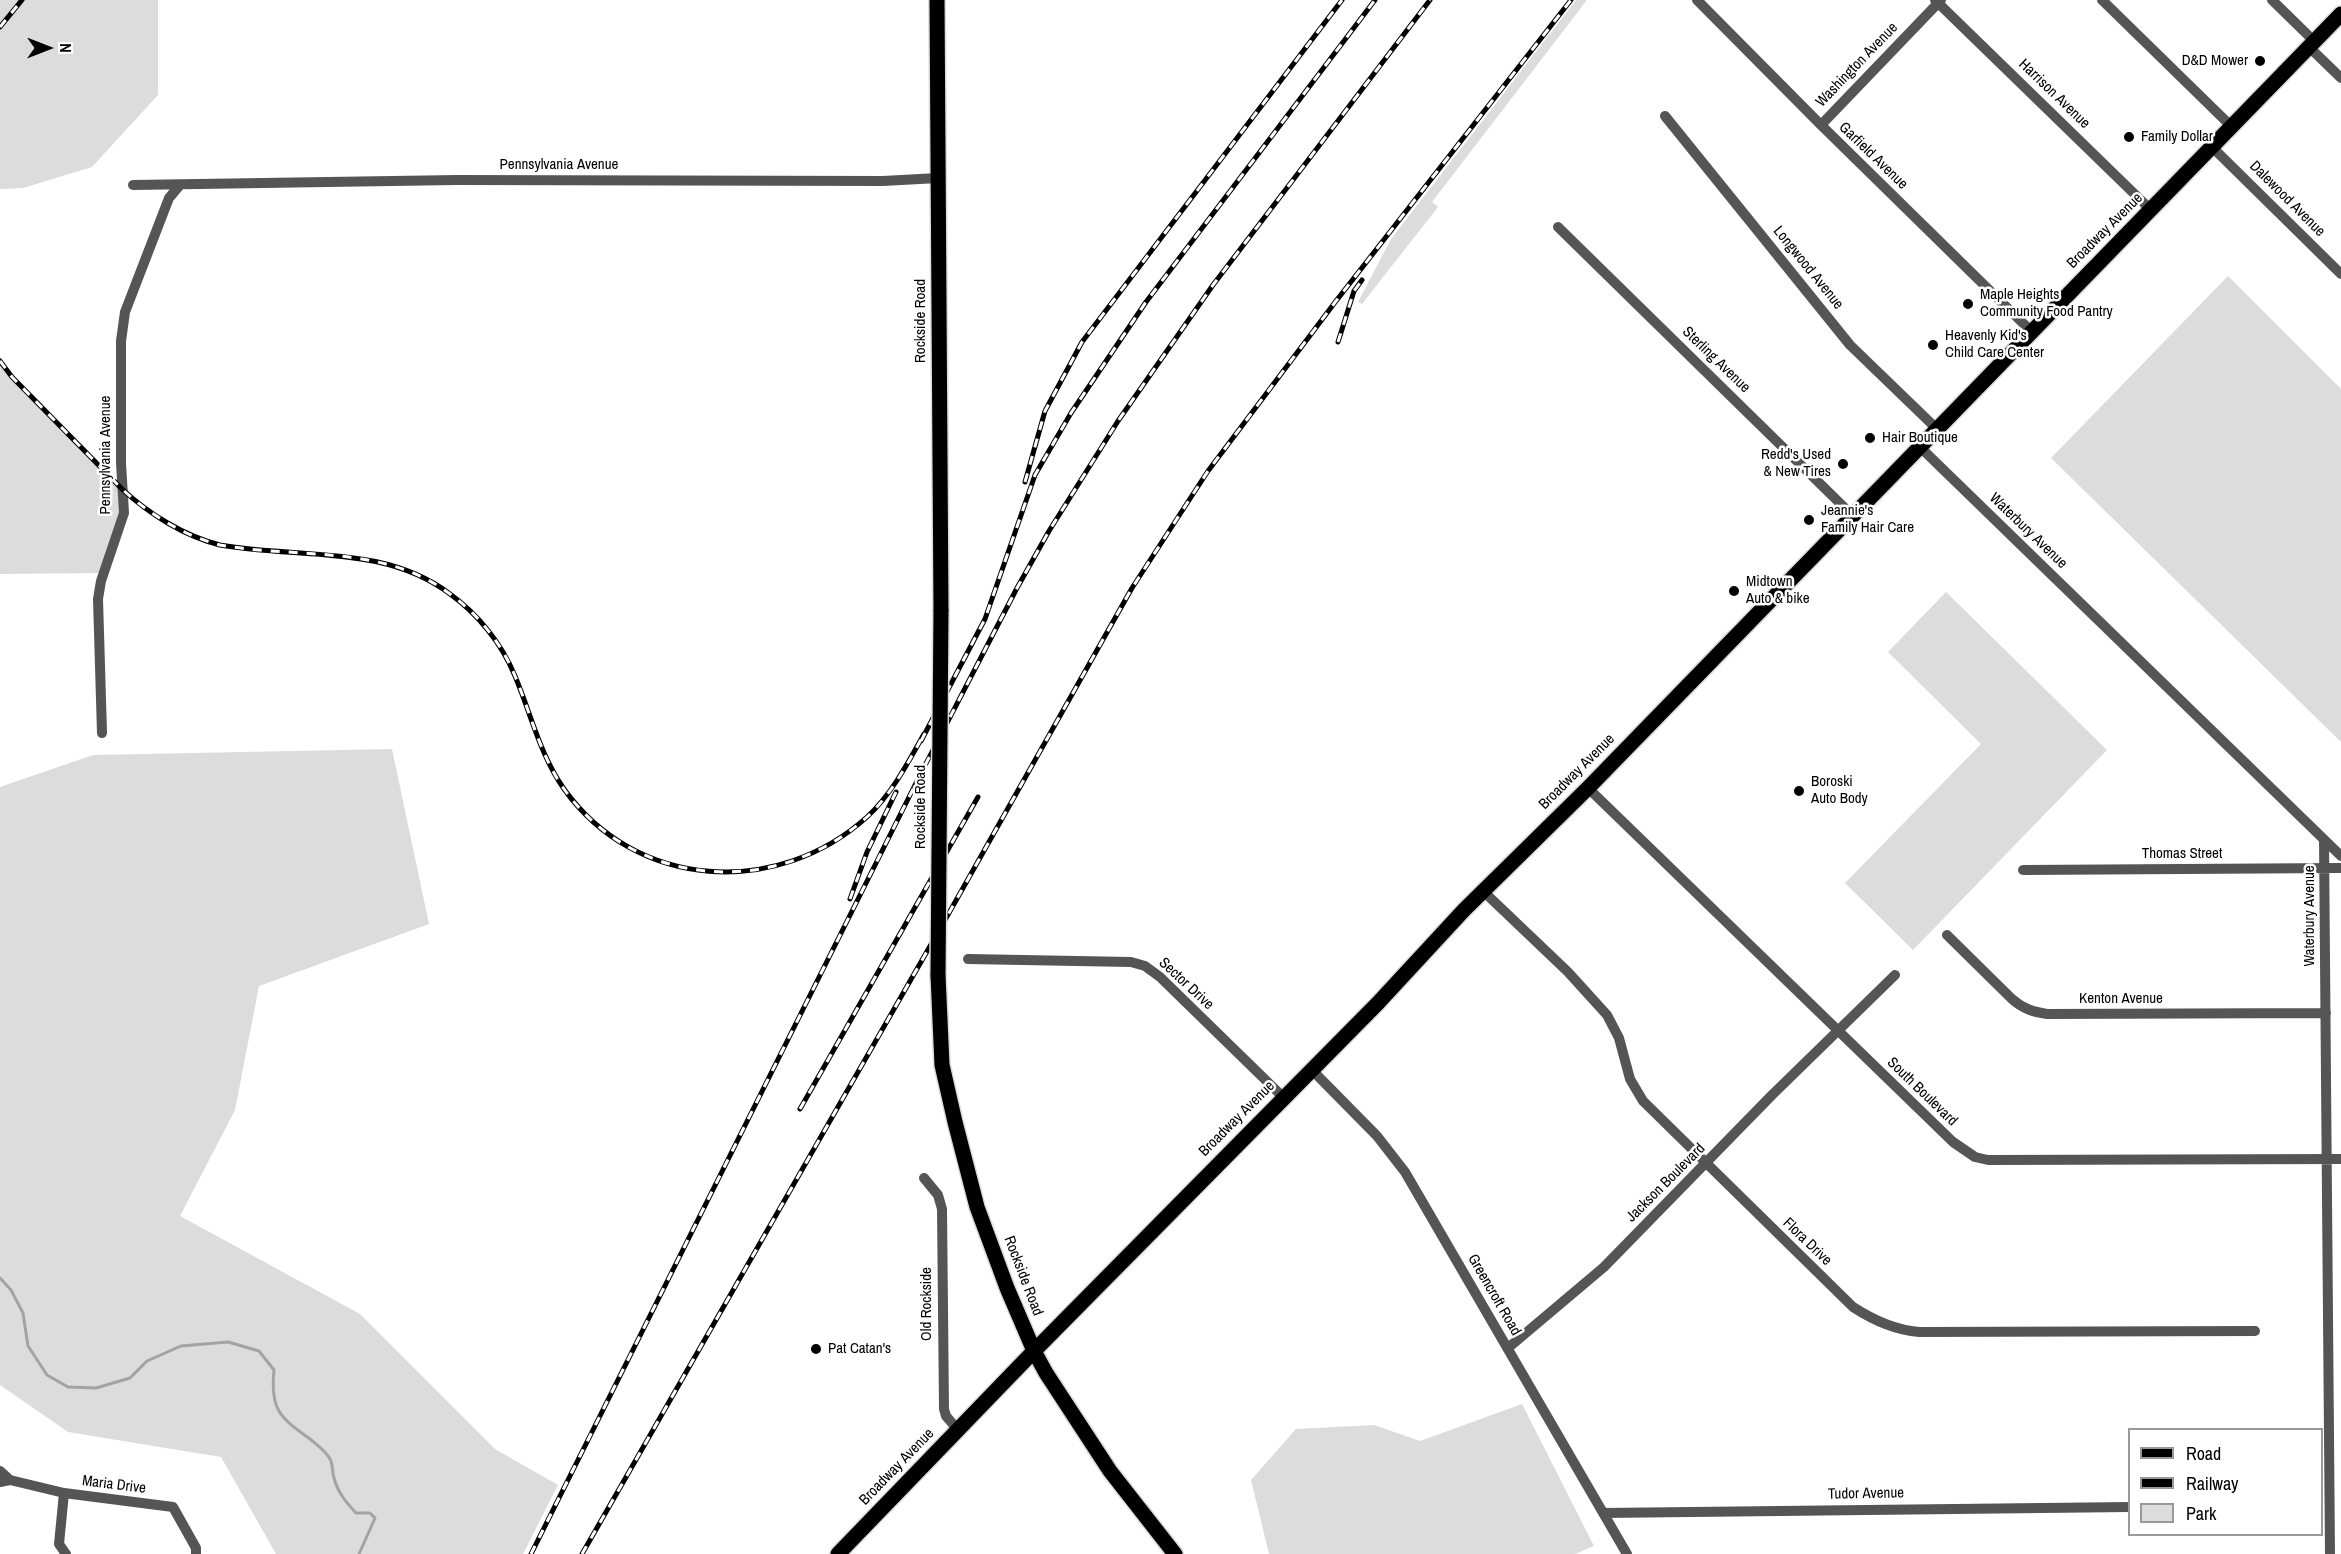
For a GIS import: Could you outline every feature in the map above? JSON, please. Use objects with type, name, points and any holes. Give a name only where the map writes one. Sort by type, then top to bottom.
[{"type":"main road","name":"Rockside Road","points":[[937,0],[941,611],[938,975],[942,1065],[977,1207],[1034,1352],[1110,1471],[1175,1554]]},
{"type":"main road","name":"Broadway Avenue","points":[[838,1554],[1282,1097],[1312,1070],[1521,852],[1588,788],[1852,515],[1921,448],[2031,331],[2341,14]]},
{"type":"street","name":"Garfield Avenue","points":[[1697,0],[2031,331]]},
{"type":"street","points":[[2102,0],[2231,126]]},
{"type":"street","points":[[2272,0],[2341,78]]},
{"type":"street","name":"Washington Avenue","points":[[1821,125],[1938,1]]},
{"type":"street","name":"Harrison Avenue","points":[[1938,1],[2151,210]]},
{"type":"street","name":"Longwood Avenue","points":[[1665,116],[1850,345],[1938,430]]},
{"type":"street","name":"Dalewood Avenue","points":[[2211,146],[2341,274]]},
{"type":"street","name":"Pennsylvania Avenue","points":[[133,185],[457,180],[883,181],[938,178]]},
{"type":"street","name":"Pennsylvania Avenue","points":[[102,733],[98,599],[101,581],[124,513],[121,463],[121,341],[125,312],[169,198],[180,185]]},
{"type":"street","name":"Sterling Avenue","points":[[1558,227],[1852,515]]},
{"type":"street","name":"Waterbury Avenue","points":[[1921,448],[2324,840],[2330,1554]]},
{"type":"street","name":"South Boulevard","points":[[1588,788],[1953,1142],[1975,1157],[1988,1160],[2341,1159]]},
{"type":"street","points":[[2324,840],[2341,856]]},
{"type":"street","name":"Thomas Street","points":[[2023,870],[2341,868]]},
{"type":"street","name":"Flora Drive","points":[[1483,891],[1568,972],[1607,1015],[1619,1038],[1635,1090],[1643,1101],[1853,1307],[1869,1317],[1894,1328],[1919,1332],[2255,1331]]},
{"type":"street","name":"Kenton Avenue","points":[[1947,935],[2021,1007],[2035,1012],[2047,1014],[2326,1013]]},
{"type":"street","name":"Sector Drive","points":[[968,959],[1131,962],[1145,966],[1160,977],[1282,1097]]},
{"type":"street","name":"Jackson Boulevard","points":[[1508,1348],[1604,1267],[1895,975]]},
{"type":"street","name":"Greencroft Road","points":[[1312,1070],[1377,1136],[1405,1172],[1627,1554]]},
{"type":"street","name":"Old Rockside","points":[[924,1178],[938,1195],[942,1209],[944,1409],[946,1416],[958,1430]]},
{"type":"street","points":[[0,1471],[5,1481]]},
{"type":"street","name":"Maria Drive","points":[[5,1481],[64,1493],[173,1507],[196,1548],[196,1554]]},
{"type":"street","points":[[64,1493],[59,1544],[66,1554]]},
{"type":"street","name":"Tudor Avenue","points":[[1603,1513],[2128,1507]]},
{"type":"green space","points":[[0,0],[158,0],[158,95],[92,167],[23,188],[0,189]]},
{"type":"green space","points":[[1576,0],[1587,0],[1432,202],[1438,207],[1362,304],[1358,302],[1391,239]]},
{"type":"green space","points":[[2228,276],[2341,389],[2341,742],[2051,458]]},
{"type":"green space","points":[[0,361],[12,377],[122,489],[124,513],[104,573],[0,574]]},
{"type":"green space","points":[[1946,592],[2107,750],[1913,950],[1845,883],[1981,744],[1888,652]]},
{"type":"green space","points":[[392,749],[429,924],[259,986],[235,1110],[180,1216],[360,1314],[495,1449],[558,1485],[523,1554],[276,1554],[221,1457],[68,1432],[0,1385],[0,787],[93,755]]},
{"type":"green space","points":[[1522,1404],[1594,1546],[1575,1554],[1269,1554],[1251,1480],[1296,1429],[1374,1425],[1420,1441]]},
{"type":"waterway","points":[[0,1278],[11,1290],[23,1313],[28,1346],[47,1375],[68,1387],[96,1388],[130,1378],[147,1361],[181,1346],[228,1342],[259,1351],[274,1370],[275,1403],[279,1411],[328,1456],[338,1488],[352,1509],[356,1513],[370,1513],[375,1518],[359,1554]]},
{"type":"railway","points":[[0,27],[22,0]]},
{"type":"railway","points":[[1025,482],[1045,411],[1082,342],[1342,0]]},
{"type":"railway","points":[[921,741],[985,619],[1035,475],[1071,413],[1146,302],[1375,0]]},
{"type":"railway","points":[[531,1554],[920,775],[1049,531],[1118,421],[1213,285],[1430,0]]},
{"type":"railway","points":[[582,1554],[1132,588],[1208,471],[1336,301],[1571,0]]},
{"type":"railway","points":[[1338,342],[1354,291],[1362,280]]},
{"type":"railway","points":[[0,361],[12,377],[122,489],[155,515],[180,530],[220,545],[369,560],[397,567],[424,578],[450,594],[479,620],[503,652],[515,676],[548,762],[564,789],[594,823],[629,847],[668,864],[709,871],[751,870],[792,861],[831,843],[867,817],[884,799],[924,734]]},
{"type":"railway","points":[[850,899],[867,852],[896,792]]},
{"type":"railway","points":[[800,1109],[978,797]]},
{"type":"place","name":"D&D Mower","points":[[2260,61]]},
{"type":"place","name":"Family Dollar","points":[[2129,137]]},
{"type":"place","name":"Maple Heights Community Food Pantry","points":[[1968,304]]},
{"type":"place","name":"Heavenly Kid's Child Care Center","points":[[1933,345]]},
{"type":"place","name":"Hair Boutique","points":[[1870,438]]},
{"type":"place","name":"Redd's Used & New Tires","points":[[1843,464]]},
{"type":"place","name":"Jeannie's Family Hair Care","points":[[1809,520]]},
{"type":"place","name":"Midtown Auto & bike","points":[[1734,591]]},
{"type":"place","name":"Boroski Auto Body","points":[[1799,791]]},
{"type":"place","name":"Pat Catan's","points":[[816,1349]]}]
